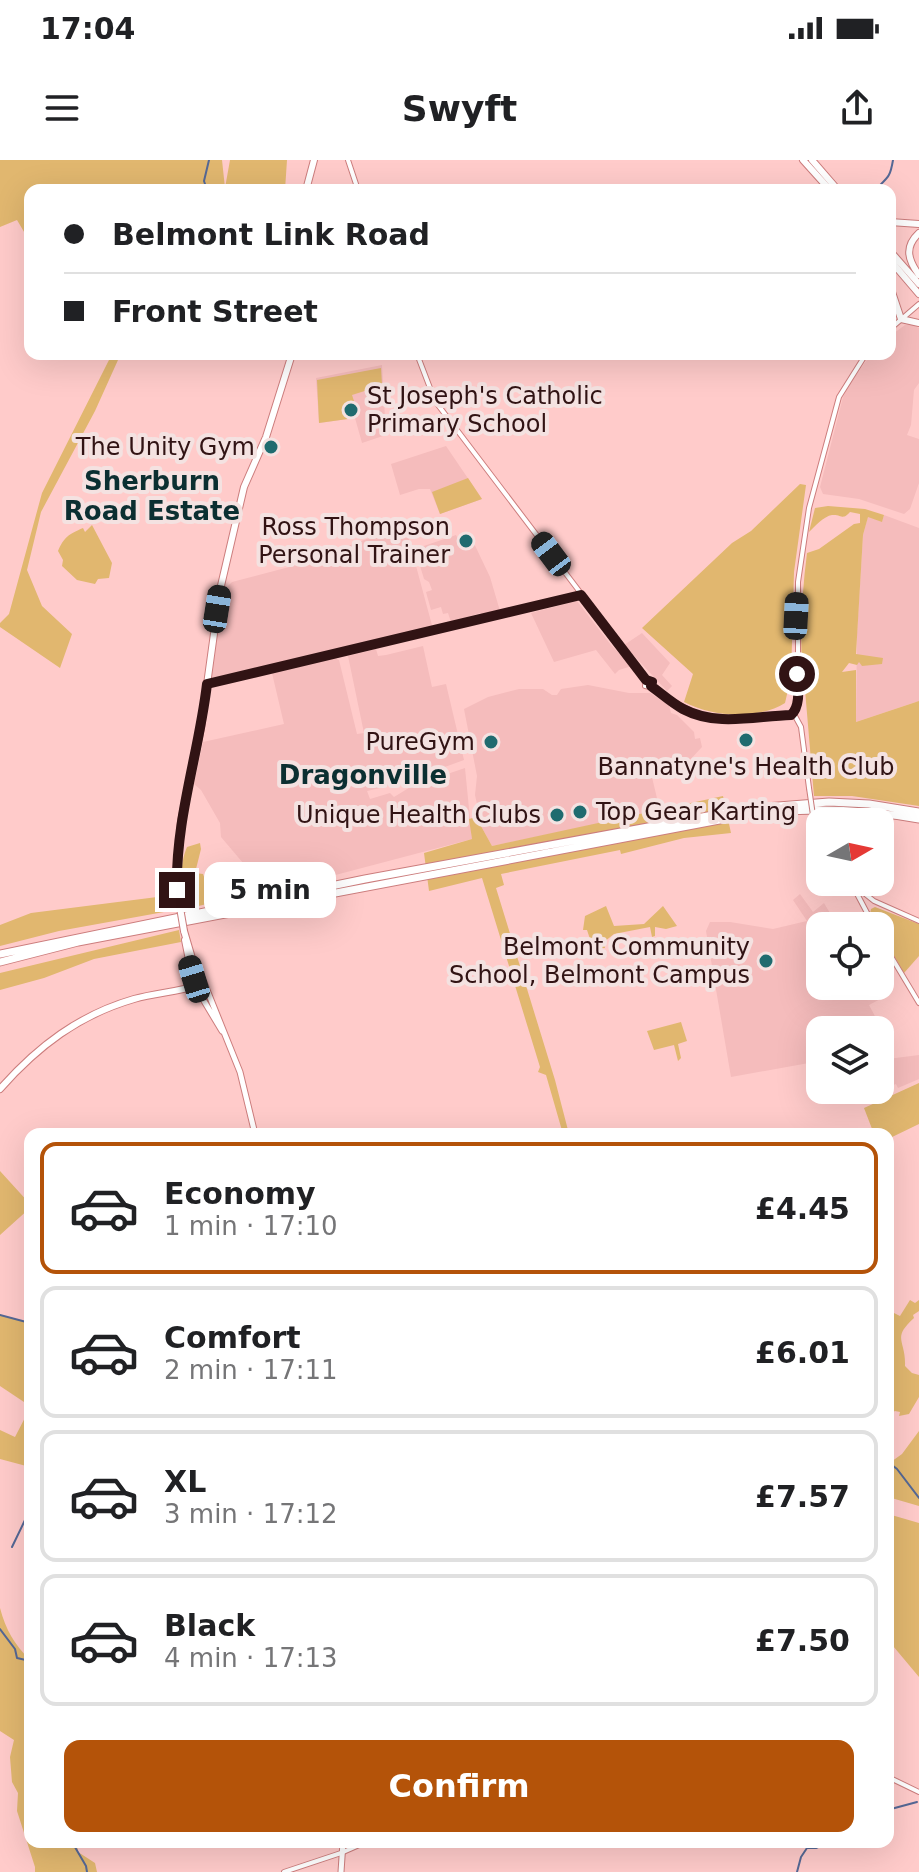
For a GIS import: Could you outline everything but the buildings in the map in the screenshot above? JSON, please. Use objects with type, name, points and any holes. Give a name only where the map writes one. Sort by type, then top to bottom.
[{"type":"highway","points":[[0,954],[365,879],[751,808],[829,802],[869,804],[919,812]]},
{"type":"highway","points":[[0,962],[78,942],[751,814],[829,809],[919,819]]},
{"type":"main road","points":[[308,184],[314,160]]},
{"type":"main road","points":[[803,160],[825,184]]},
{"type":"main road","points":[[812,160],[834,184]]},
{"type":"main road","points":[[896,222],[919,224]]},
{"type":"main road","points":[[919,233],[911,241],[908,254],[919,275]]},
{"type":"main road","points":[[896,258],[919,284]]},
{"type":"main road","points":[[896,267],[919,294]]},
{"type":"main road","points":[[896,304],[901,319],[919,323]]},
{"type":"main road","points":[[254,1128],[240,1072],[198,982],[184,931],[177,868],[181,821],[201,728],[220,590],[244,487],[266,437],[290,360]]},
{"type":"main road","points":[[184,931],[198,982]]},
{"type":"main road","points":[[0,1089],[37,1050],[76,1023],[136,998],[181,989],[198,982]]},
{"type":"main road","points":[[341,1872],[342,1848]]},
{"type":"street","points":[[348,160],[356,184]]},
{"type":"street","points":[[896,324],[917,306]]},
{"type":"street","points":[[419,360],[435,401],[646,680],[652,682],[651,686],[702,717],[722,720],[794,714]]},
{"type":"street","points":[[812,808],[801,727],[794,714],[798,695],[798,582],[809,508],[839,397],[862,360]]},
{"type":"street","points":[[207,684],[581,595]]},
{"type":"street","points":[[866,896],[919,921]]},
{"type":"street","points":[[894,961],[919,1003]]},
{"type":"street","points":[[894,1780],[919,1792]]},
{"type":"street","points":[[286,1871],[352,1848]]},
{"type":"shaded area","points":[[0,160],[222,160],[225,184],[24,184],[24,232],[17,220],[0,227]]},
{"type":"shaded area","points":[[230,160],[287,160],[285,184],[226,184]]},
{"type":"shaded area","points":[[905,325],[919,328],[919,383],[914,390],[911,425],[907,435],[919,439],[919,483],[910,509],[904,514],[859,499],[823,494],[820,487],[843,397],[867,360],[896,360],[896,332]]},
{"type":"shaded area","points":[[109,360],[118,360],[95,411],[41,512],[27,570],[42,606],[72,634],[60,668],[0,627],[9,614],[42,493]]},
{"type":"shaded area","name":"St Joseph's Catholic Primary School","points":[[382,365],[386,435],[362,443],[355,418],[319,423],[316,378]]},
{"type":"shaded area","points":[[381,368],[383,401],[379,403],[374,388],[352,395],[357,410],[355,418],[319,423],[317,380]]},
{"type":"shaded area","points":[[446,446],[482,499],[440,514],[430,489],[400,495],[391,464]]},
{"type":"shaded area","points":[[468,478],[482,499],[440,514],[432,492]]},
{"type":"shaded area","points":[[800,484],[806,485],[794,572],[791,677],[785,703],[762,712],[735,714],[708,711],[684,702],[693,674],[642,628]]},
{"type":"shaded area","points":[[815,508],[865,509],[884,515],[882,522],[868,517],[863,535],[856,654],[883,658],[882,664],[862,666],[859,662],[857,665],[849,663],[842,672],[856,670],[856,722],[919,701],[919,806],[852,796],[814,796],[804,678],[817,668],[802,669],[801,654],[807,553],[819,549],[860,523],[860,514],[832,515],[809,532]]},
{"type":"shaded area","points":[[884,515],[919,528],[919,711],[916,702],[856,722],[863,535],[868,516],[882,521]]},
{"type":"shaded area","points":[[92,525],[112,563],[109,578],[98,579],[95,584],[77,580],[62,566],[63,560],[58,551],[68,536],[83,528],[85,532]]},
{"type":"shaded area","points":[[405,525],[433,629],[211,683],[222,592],[232,582],[293,566]]},
{"type":"shaded area","points":[[456,535],[458,539],[470,535],[490,577],[500,611],[480,613],[451,622],[448,613],[443,614],[441,607],[431,610],[426,592],[432,590],[424,579],[415,549]]},
{"type":"shaded area","points":[[577,601],[611,645],[632,666],[615,674],[596,650],[554,662],[531,613]]},
{"type":"shaded area","points":[[642,633],[670,663],[662,675],[672,686],[667,691],[624,645]]},
{"type":"shaded area","points":[[423,646],[432,687],[446,684],[464,760],[442,768],[440,766],[401,783],[367,791],[370,799],[390,793],[394,797],[412,786],[465,768],[472,839],[324,878],[261,884],[221,837],[220,823],[201,790],[194,784],[203,742],[284,724],[272,673],[335,658],[339,660],[357,734],[364,733],[348,656],[376,649],[378,656],[386,655]]},
{"type":"shaded area","points":[[588,685],[629,693],[650,693],[669,705],[671,713],[694,732],[695,739],[700,738],[702,747],[688,762],[678,764],[681,767],[677,771],[661,771],[659,775],[651,773],[660,811],[492,846],[476,817],[479,813],[475,795],[477,776],[464,709],[488,697],[519,689],[543,689],[557,695],[561,689]]},
{"type":"shaded area","points":[[723,796],[731,833],[684,838],[621,854],[620,850],[501,874],[504,885],[496,888],[567,1128],[561,1128],[546,1075],[538,1072],[540,1067],[482,878],[429,891],[424,853],[472,839],[469,819],[476,817],[492,846]]},
{"type":"shaded area","points":[[200,843],[195,873],[203,874],[208,888],[213,889],[216,902],[185,909],[182,894],[184,854],[187,847]]},
{"type":"shaded area","name":"Belmont Community School, Belmont Campus","points":[[800,894],[813,912],[806,912],[806,920],[793,900]]},
{"type":"shaded area","points":[[173,895],[175,910],[59,931],[0,946],[0,925],[31,913]]},
{"type":"shaded area","name":"Belmont Community School, Belmont Campus","points":[[824,903],[829,912],[813,912]]},
{"type":"shaded area","points":[[606,906],[614,926],[644,924],[663,906],[677,926],[666,929],[655,927],[655,936],[652,937],[650,927],[614,934],[602,948],[600,938],[590,939],[587,930],[583,930],[585,916]]},
{"type":"shaded area","points":[[875,907],[888,912],[870,912]]},
{"type":"shaded area","points":[[894,914],[919,924],[919,956],[904,973],[894,956]]},
{"type":"shaded area","name":"Belmont Community School, Belmont Campus","points":[[806,921],[806,1000],[879,1000],[869,1005],[875,1016],[806,1016],[806,1064],[731,1077],[706,931],[710,922],[773,929]]},
{"type":"shaded area","points":[[179,930],[181,942],[94,959],[0,990],[0,973]]},
{"type":"shaded area","points":[[681,1022],[687,1041],[678,1044],[681,1058],[678,1061],[674,1045],[654,1050],[647,1031]]},
{"type":"shaded area","points":[[919,1055],[919,1079],[898,1088],[894,1085],[894,1058]]},
{"type":"shaded area","points":[[919,1083],[919,1124],[894,1136],[894,1128],[872,1128],[864,1108],[873,1104],[894,1104],[894,1094]]},
{"type":"shaded area","points":[[0,1171],[24,1197],[24,1213],[0,1235]]},
{"type":"shaded area","points":[[910,1300],[915,1303],[919,1300],[919,1311],[903,1331],[901,1340],[905,1366],[919,1375],[919,1397],[909,1414],[899,1416],[900,1412],[894,1412],[894,1313],[900,1316]]},
{"type":"shaded area","points":[[0,1315],[24,1321],[24,1402],[0,1386]]},
{"type":"shaded area","points":[[24,1420],[24,1465],[0,1459],[0,1430],[15,1437]]},
{"type":"shaded area","points":[[919,1431],[919,1506],[894,1499],[894,1460]]},
{"type":"shaded area","points":[[894,1516],[919,1523],[919,1677],[894,1647]]},
{"type":"shaded area","points":[[0,1608],[11,1636],[24,1653],[24,1833],[17,1811],[18,1793],[12,1782],[10,1757],[14,1740],[0,1731]]},
{"type":"shaded area","points":[[29,1848],[78,1848],[78,1852],[95,1863],[97,1872],[35,1872]]},
{"type":"waterway","points":[[205,184],[209,160]]},
{"type":"waterway","points":[[881,184],[888,177],[893,160]]},
{"type":"waterway","points":[[0,1315],[24,1321]]},
{"type":"waterway","points":[[894,1467],[919,1498]]},
{"type":"waterway","points":[[12,1547],[24,1522]]},
{"type":"waterway","points":[[0,1629],[15,1649],[17,1658],[24,1660]]},
{"type":"waterway","points":[[894,1808],[917,1802]]},
{"type":"waterway","points":[[76,1848],[87,1872]]},
{"type":"waterway","points":[[797,1872],[807,1848]]},
{"type":"waterway","points":[[807,1848],[816,1848]]},
{"type":"place","name":"St Joseph's Catholic Primary School","points":[[351,410]]},
{"type":"place","name":"The Unity Gym","points":[[271,447]]},
{"type":"place","name":"Ross Thompson Personal Trainer","points":[[466,541]]},
{"type":"place","name":"Bannatyne's Health Club","points":[[746,740]]},
{"type":"place","name":"PureGym","points":[[491,742]]},
{"type":"place","name":"Top Gear Karting","points":[[580,812]]},
{"type":"place","name":"Unique Health Clubs","points":[[557,815]]},
{"type":"place","name":"Belmont Community School, Belmont Campus","points":[[766,961]]},
{"type":"district","name":"Sherburn Road Estate","points":[[152,496]]},
{"type":"district","name":"Dragonville","points":[[363,775]]},
{"type":"route","points":[[177,890],[181,821],[207,684],[581,595],[646,680],[652,682],[651,686],[702,717],[722,720],[791,715],[798,702],[797,674]]}]
